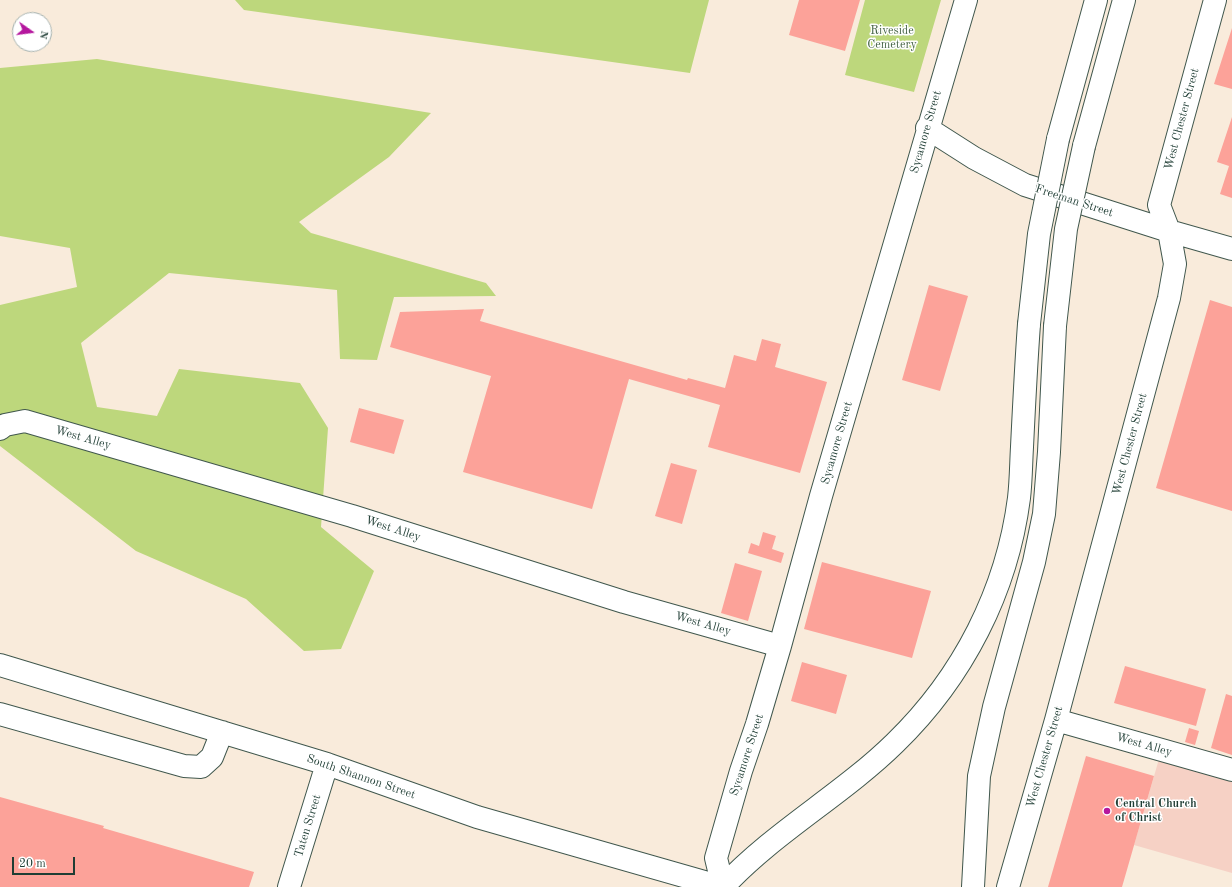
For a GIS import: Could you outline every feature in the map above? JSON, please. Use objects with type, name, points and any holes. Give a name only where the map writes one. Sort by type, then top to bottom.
[{"type":"main road","name":"Sycamore Street","points":[[723,887],[716,858],[741,771],[757,724],[780,646],[927,128],[966,0]]},
{"type":"main road","points":[[723,887],[740,869],[766,846],[848,784],[896,743],[941,691],[969,649],[991,606],[1008,555],[1019,498],[1028,324],[1039,234],[1058,139],[1096,0]]},
{"type":"main road","points":[[973,887],[979,776],[994,707],[1034,562],[1044,514],[1049,452],[1055,326],[1066,228],[1084,146],[1124,0]]},
{"type":"main road","name":"West Chester Street","points":[[1008,887],[1056,720],[1169,298],[1175,264],[1169,232],[1159,205],[1215,0]]},
{"type":"main road","name":"Freeman Street","points":[[927,128],[974,158],[1025,185],[1169,232],[1232,249]]},
{"type":"main road","name":"West Alley","points":[[3,427],[25,421],[352,516],[624,602],[780,646]]},
{"type":"main road","name":"South Shannon Street","points":[[0,664],[326,764],[477,817],[723,887]]},
{"type":"main road","points":[[0,714],[184,766],[201,767],[212,757],[222,732]]},
{"type":"main road","name":"West Alley","points":[[1056,720],[1232,770]]},
{"type":"main road","name":"Taten Street","points":[[289,887],[326,764]]},
{"type":"shaded area","points":[[1159,759],[1232,778],[1232,873],[1134,845]]},
{"type":"green space","points":[[235,0],[709,0],[690,73],[244,10]]},
{"type":"green space","name":"Riveside Cemetery","points":[[865,0],[941,0],[914,92],[845,75]]},
{"type":"green space","points":[[97,59],[431,113],[389,157],[299,222],[311,233],[486,283],[496,296],[394,297],[377,360],[340,359],[337,290],[169,273],[81,343],[97,407],[157,416],[179,369],[300,383],[328,428],[321,527],[374,571],[341,649],[304,651],[246,599],[136,551],[0,446],[0,305],[77,287],[70,248],[0,236],[0,68]]},
{"type":"building","points":[[799,0],[860,0],[845,51],[789,35]]},
{"type":"building","points":[[1232,28],[1232,89],[1214,84]]},
{"type":"building","points":[[1232,117],[1232,198],[1220,194],[1229,166],[1217,162]]},
{"type":"building","points":[[929,285],[968,296],[940,391],[902,380]]},
{"type":"building","points":[[1210,300],[1232,307],[1232,511],[1156,488]]},
{"type":"building","points":[[484,309],[480,321],[687,380],[688,378],[725,388],[734,355],[756,361],[762,339],[781,344],[775,367],[827,382],[800,473],[708,447],[720,405],[629,379],[592,509],[463,472],[491,376],[390,347],[400,312]]},
{"type":"building","points":[[359,408],[404,420],[394,454],[350,442]]},
{"type":"building","points":[[671,463],[697,470],[682,524],[655,516]]},
{"type":"building","points":[[763,532],[776,536],[772,549],[784,553],[781,563],[748,553],[751,543],[759,546]]},
{"type":"building","points":[[822,562],[931,591],[912,658],[804,629]]},
{"type":"building","points":[[735,563],[762,571],[748,621],[721,613]]},
{"type":"building","points":[[802,662],[847,675],[836,714],[791,701]]},
{"type":"building","points":[[1125,666],[1206,689],[1196,726],[1114,703]]},
{"type":"building","points":[[1226,694],[1232,696],[1232,755],[1211,748]]},
{"type":"building","points":[[1189,728],[1199,731],[1195,745],[1185,742]]},
{"type":"building","name":"Central Church of Christ","points":[[1086,756],[1154,776],[1122,887],[1048,887]]},
{"type":"building","points":[[0,797],[104,826],[103,828],[254,872],[249,887],[0,887]]},
{"type":"place","name":"Central Church of Christ","points":[[1107,811]]}]
